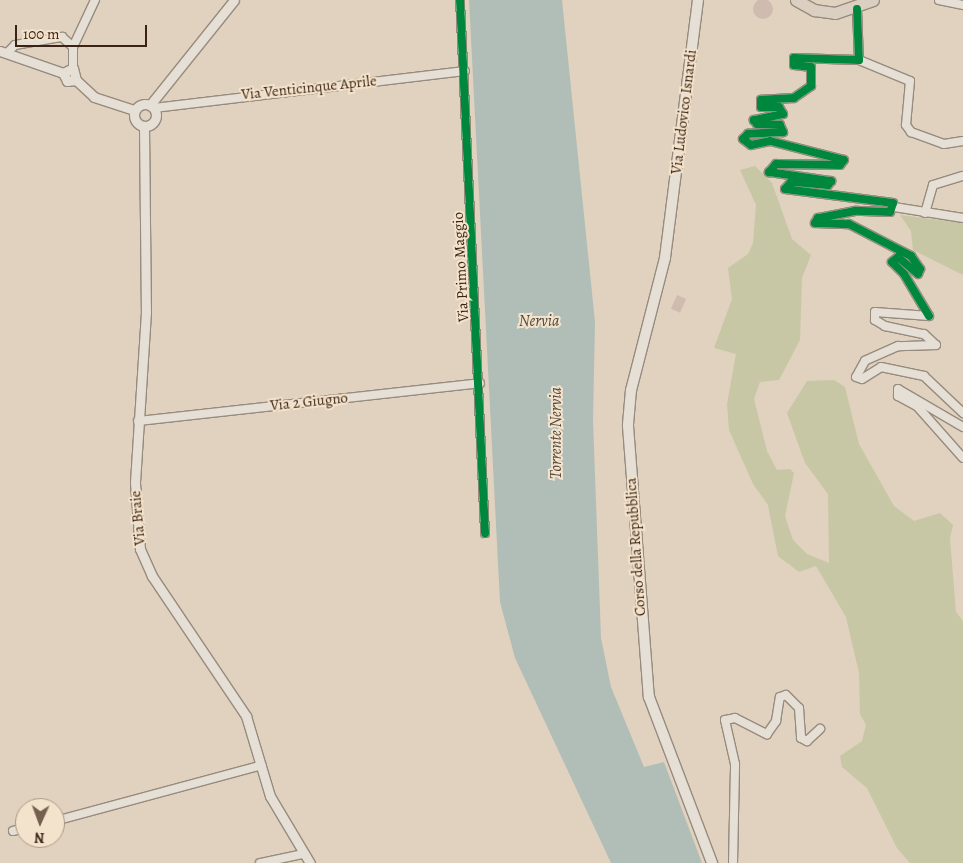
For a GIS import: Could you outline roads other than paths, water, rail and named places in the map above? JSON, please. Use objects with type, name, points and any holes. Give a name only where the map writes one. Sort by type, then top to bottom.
[{"type":"main road","name":"Via Ludovico Isnardi","points":[[670,224],[698,0]]},
{"type":"main road","points":[[796,0],[825,13],[857,9],[874,0]]},
{"type":"main road","name":"Corso della Repubblica","points":[[670,224],[659,290],[630,390],[628,426],[635,538],[650,697],[712,863]]},
{"type":"street","points":[[95,0],[74,46],[73,68],[76,80],[94,97],[134,110],[152,106],[234,0]]},
{"type":"street","name":"Via Primo Maggio","points":[[460,0],[480,383],[485,533]]},
{"type":"street","points":[[939,0],[963,5]]},
{"type":"street","points":[[857,9],[859,60]]},
{"type":"street","points":[[4,52],[15,45],[62,37],[74,46]]},
{"type":"street","points":[[4,52],[63,73],[68,81],[76,80]]},
{"type":"street","points":[[963,141],[944,144],[911,132],[906,125],[910,81],[859,60],[794,58],[793,64],[813,71],[811,86],[794,98],[761,100],[761,107],[779,108],[783,114],[754,120],[757,124],[780,124],[783,132],[748,134],[743,139],[751,145],[770,141],[844,160],[840,165],[776,164],[769,172],[831,181],[828,185],[791,182],[785,189],[890,202],[894,207],[963,218]]},
{"type":"street","points":[[63,73],[73,68]]},
{"type":"street","name":"Via Venticinque Aprile","points":[[152,106],[465,71]]},
{"type":"street","points":[[134,110],[134,121],[144,127],[155,120],[152,106]]},
{"type":"street","name":"Via Braie","points":[[144,127],[146,312],[135,483],[140,549],[152,576],[246,716],[262,764],[270,796],[310,863]]},
{"type":"street","points":[[925,213],[933,185],[963,176]]},
{"type":"street","points":[[894,207],[888,213],[868,210],[814,222],[818,226],[849,224],[892,243],[920,269],[915,274],[898,257],[892,260],[929,316],[886,310],[877,311],[874,317],[885,326],[924,334],[936,345],[898,346],[865,361],[856,377],[862,379],[881,367],[924,376],[963,413]]},
{"type":"street","name":"Via 2 Giugno","points":[[138,421],[480,383]]},
{"type":"street","points":[[963,427],[898,389],[898,396],[917,406],[963,458]]},
{"type":"street","points":[[733,863],[735,764],[725,720],[735,718],[768,734],[776,721],[780,697],[786,696],[799,708],[801,738],[807,741],[820,729]]},
{"type":"street","points":[[65,818],[262,764]]},
{"type":"street","points":[[260,863],[303,854]]},
{"type":"water","name":"Nervia","points":[[469,0],[562,0],[595,322],[593,420],[601,638],[611,687],[644,767],[664,762],[702,863],[611,863],[515,658],[500,602]]},
{"type":"water label","name":"Torrente Nervia","points":[[556,433]]}]
